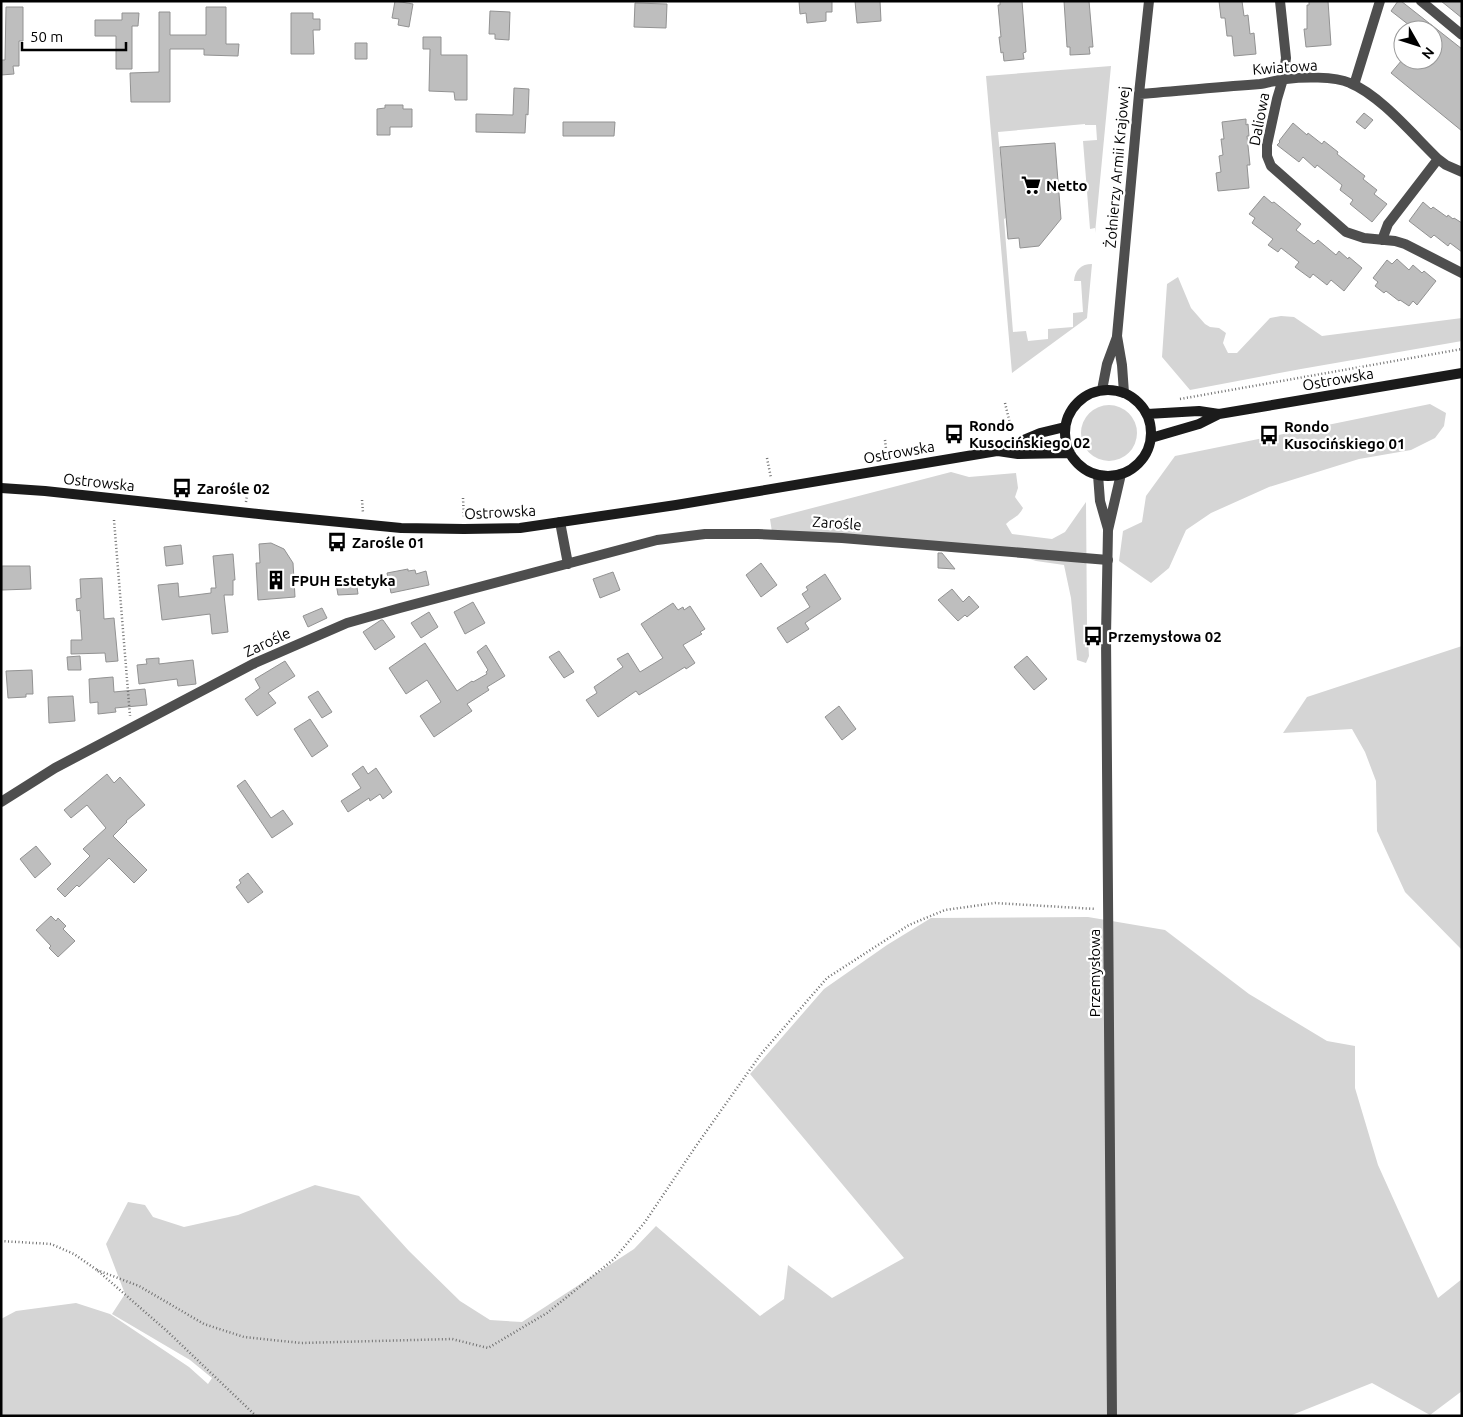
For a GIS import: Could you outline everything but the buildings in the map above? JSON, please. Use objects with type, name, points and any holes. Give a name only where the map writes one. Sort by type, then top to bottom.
[{"type":"main road","name":"Ostrowska","points":[[1151,438],[1199,424],[1219,414],[1462,373]]},
{"type":"main road","points":[[1102,390],[1124,393],[1134,398],[1147,414],[1151,426],[1151,438],[1146,454],[1135,466],[1121,474],[1098,475],[1081,467],[1070,453],[1065,440],[1065,427],[1069,414],[1078,402],[1089,394],[1102,390]]},
{"type":"main road","name":"Ostrowska","points":[[1147,414],[1199,411],[1219,414]]},
{"type":"main road","name":"Ostrowska","points":[[1,488],[401,528],[520,528],[774,489],[996,451],[1040,434],[1065,427]]},
{"type":"main road","name":"Ostrowska","points":[[996,451],[1018,454],[1070,453]]},
{"type":"street","name":"Żołnierzy Armii Krajowej","points":[[1102,390],[1107,364],[1117,336],[1138,94],[1149,1]]},
{"type":"street","name":"Daliowa","points":[[1280,1],[1286,58],[1283,79],[1267,144],[1267,156],[1271,166],[1346,232],[1364,238],[1395,241],[1405,244],[1462,272]]},
{"type":"street","points":[[1354,85],[1380,1]]},
{"type":"street","points":[[1421,1],[1462,35]]},
{"type":"street","name":"Kwiatowa","points":[[1138,94],[1263,84],[1283,79],[1314,78],[1349,82],[1381,104],[1438,159],[1462,172]]},
{"type":"street","points":[[1382,240],[1388,224],[1438,159]]},
{"type":"street","name":"Żołnierzy Armii Krajowej","points":[[1117,336],[1124,393]]},
{"type":"street","name":"Przemysłowa","points":[[1112,1416],[1106,646],[1108,530],[1121,474]]},
{"type":"street","name":"Przemysłowa","points":[[1098,475],[1100,501],[1108,530]]},
{"type":"street","points":[[560,522],[568,564]]},
{"type":"street","name":"Zarośle","points":[[1,802],[55,768],[255,663],[347,624],[400,608],[657,540],[705,534],[758,534],[842,538],[1108,560]]},
{"type":"path","points":[[1180,399],[1462,349]]},
{"type":"path","points":[[1005,403],[1015,443]]},
{"type":"path","points":[[885,440],[888,469]]},
{"type":"path","points":[[767,458],[774,489]]},
{"type":"path","points":[[463,498],[464,529]]},
{"type":"path","points":[[114,520],[131,728]]},
{"type":"path","points":[[97,1270],[139,1286],[204,1324],[244,1337],[301,1343],[452,1339],[488,1348],[547,1313],[614,1259],[645,1222],[760,1054],[827,978],[909,925],[945,910],[995,903],[1108,910]]},
{"type":"path","points":[[1,1241],[51,1244],[74,1254],[97,1270],[168,1332],[256,1416]]},
{"type":"shaded area","points":[[1111,66],[1095,233],[1095,228],[1090,229],[1083,141],[1097,140],[1096,125],[1085,124],[998,132],[1006,218],[1004,219],[1013,332],[1026,331],[1028,341],[1048,339],[1048,329],[1073,327],[1073,313],[1083,312],[1081,281],[1074,281],[1075,277],[1077,271],[1082,266],[1092,264],[1087,318],[1012,373],[986,76]]},
{"type":"shaded area","points":[[1178,277],[1191,308],[1205,324],[1210,327],[1219,328],[1226,333],[1223,343],[1228,353],[1237,353],[1270,318],[1281,316],[1294,317],[1322,336],[1462,318],[1462,341],[1190,390],[1162,357],[1167,284]]},
{"type":"shaded area","points":[[1430,404],[1446,413],[1444,426],[1435,438],[1411,450],[1359,459],[1269,487],[1211,513],[1186,530],[1169,568],[1151,583],[1119,561],[1123,531],[1142,522],[1146,496],[1175,456]]},
{"type":"shaded area","points":[[1109,405],[1120,407],[1129,413],[1135,422],[1137,433],[1135,444],[1129,453],[1120,459],[1109,461],[1098,459],[1089,453],[1083,444],[1081,433],[1083,422],[1089,413],[1098,407]]},
{"type":"shaded area","points":[[951,472],[969,477],[1016,473],[1018,488],[1015,497],[1023,508],[1017,516],[1006,524],[1012,534],[1052,539],[1065,532],[1086,502],[1089,656],[1086,663],[1077,660],[1071,598],[1064,565],[1036,561],[1005,551],[772,532],[770,519]]},
{"type":"shaded area","points":[[1462,646],[1462,950],[1405,892],[1377,831],[1376,781],[1365,752],[1352,729],[1283,733],[1307,697]]},
{"type":"shaded area","points":[[1088,917],[1165,930],[1249,994],[1327,1041],[1355,1046],[1355,1088],[1378,1165],[1438,1298],[1462,1279],[1462,1391],[1430,1415],[1372,1383],[1287,1416],[1,1416],[1,1319],[16,1311],[76,1303],[110,1314],[189,1367],[208,1384],[212,1378],[190,1360],[112,1314],[125,1294],[106,1244],[128,1202],[145,1205],[153,1217],[184,1227],[238,1215],[315,1185],[359,1196],[409,1251],[460,1301],[490,1320],[522,1322],[634,1249],[656,1226],[760,1316],[784,1299],[788,1265],[832,1298],[904,1258],[750,1074],[824,989],[887,945],[931,918]]},
{"type":"place","name":"Netto","points":[[1031,185]]},
{"type":"place","name":"Rondo Kusocińskiego 02","points":[[954,434]]},
{"type":"place","name":"Rondo Kusocińskiego 01","points":[[1269,435]]},
{"type":"place","name":"Zarośle 02","points":[[182,488]]},
{"type":"place","name":"Zarośle 01","points":[[337,542]]},
{"type":"place","name":"FPUH Estetyka","points":[[276,580]]},
{"type":"place","name":"Przemysłowa 02","points":[[1093,636]]}]
